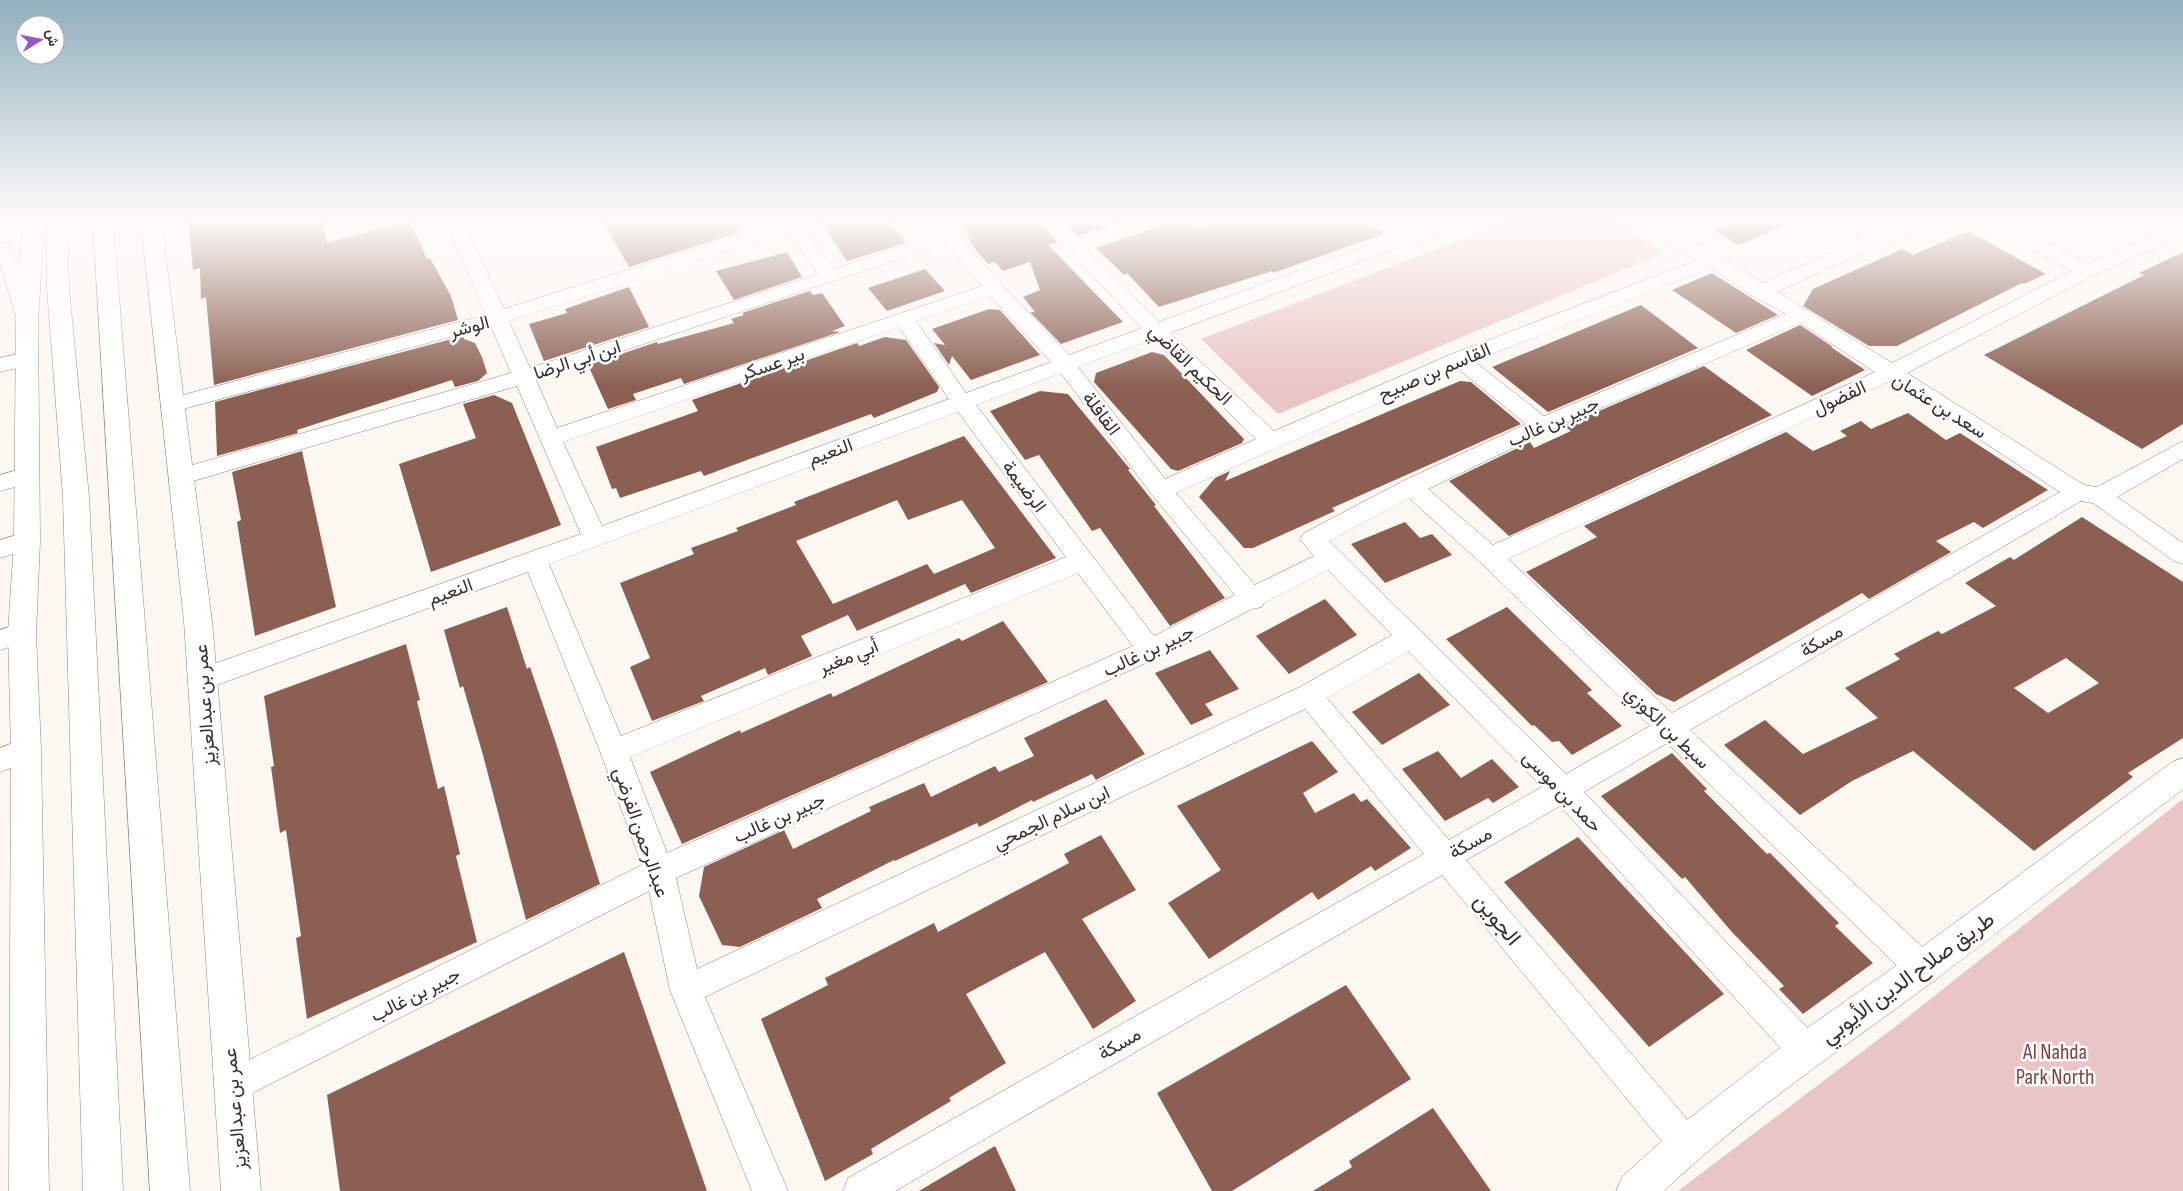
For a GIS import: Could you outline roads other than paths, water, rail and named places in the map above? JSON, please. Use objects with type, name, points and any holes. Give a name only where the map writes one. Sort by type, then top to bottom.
[{"type":"main road","points":[[29,1191],[13,755],[11,636],[13,362],[27,320],[30,276]]},
{"type":"main road","points":[[58,276],[76,497],[103,1191]]},
{"type":"main road","points":[[107,276],[170,1191]]},
{"type":"main road","name":"عمر بن عبدالعزيز","points":[[157,276],[172,405],[183,476],[203,680],[231,1088],[241,1191]]},
{"type":"main road","name":"طريق صلاح الدين الأيوبي","points":[[1636,1191],[1686,1144],[1806,1051],[1922,968],[2183,771]]},
{"type":"street","points":[[13,276],[27,320]]},
{"type":"street","points":[[482,276],[497,318],[595,538]]},
{"type":"street","name":"الوشر","points":[[172,405],[497,318],[627,276]]},
{"type":"street","name":"ابن أبي الرضا","points":[[183,476],[523,377],[834,276]]},
{"type":"street","name":"القافلة","points":[[983,276],[1066,365],[1161,490],[1253,600]]},
{"type":"street","name":"الحكيم القاضي","points":[[1102,276],[1272,442]]},
{"type":"street","name":"النعيم","points":[[203,680],[595,538],[1304,276]]},
{"type":"street","name":"القاسم بن صبيح","points":[[1161,490],[1459,359],[1674,276]]},
{"type":"street","name":"سعد بن عثمان","points":[[1734,276],[1801,315],[1890,373],[2089,494],[2183,555]]},
{"type":"street","points":[[1760,292],[1796,276]]},
{"type":"street","name":"الفضول","points":[[1490,557],[1890,373],[2078,276]]},
{"type":"street","name":"بير عسكر","points":[[551,438],[994,288]]},
{"type":"street","name":"جبير بن غالب","points":[[1312,539],[1411,487],[1542,425],[1801,315]]},
{"type":"street","name":"الرضيمة","points":[[904,319],[962,402],[1150,650]]},
{"type":"street","points":[[1459,359],[1542,425]]},
{"type":"street","name":"مسكة","points":[[862,1191],[1668,728],[2089,494],[2183,449]]},
{"type":"street","name":"سبط بن الكوزي","points":[[1411,487],[1490,557],[1922,968]]},
{"type":"street","name":"حمد بن موسى","points":[[1312,539],[1563,790],[1806,1051]]},
{"type":"street","name":"جبير بن غالب","points":[[231,1088],[659,871],[1150,650],[1253,600],[1332,558]]},
{"type":"street","name":"عبدالرحمن الفرضي","points":[[535,560],[614,751],[659,871],[686,990],[770,1191]]},
{"type":"street","name":"أبي مغير","points":[[614,751],[1082,561]]},
{"type":"street","name":"ابن سلام الجمحي","points":[[686,990],[1309,695],[1411,637]]},
{"type":"street","name":"الجوين","points":[[1309,695],[1686,1144]]},
{"type":"park label","name":"Al Nahda Park North","points":[[2055,1064]]}]
